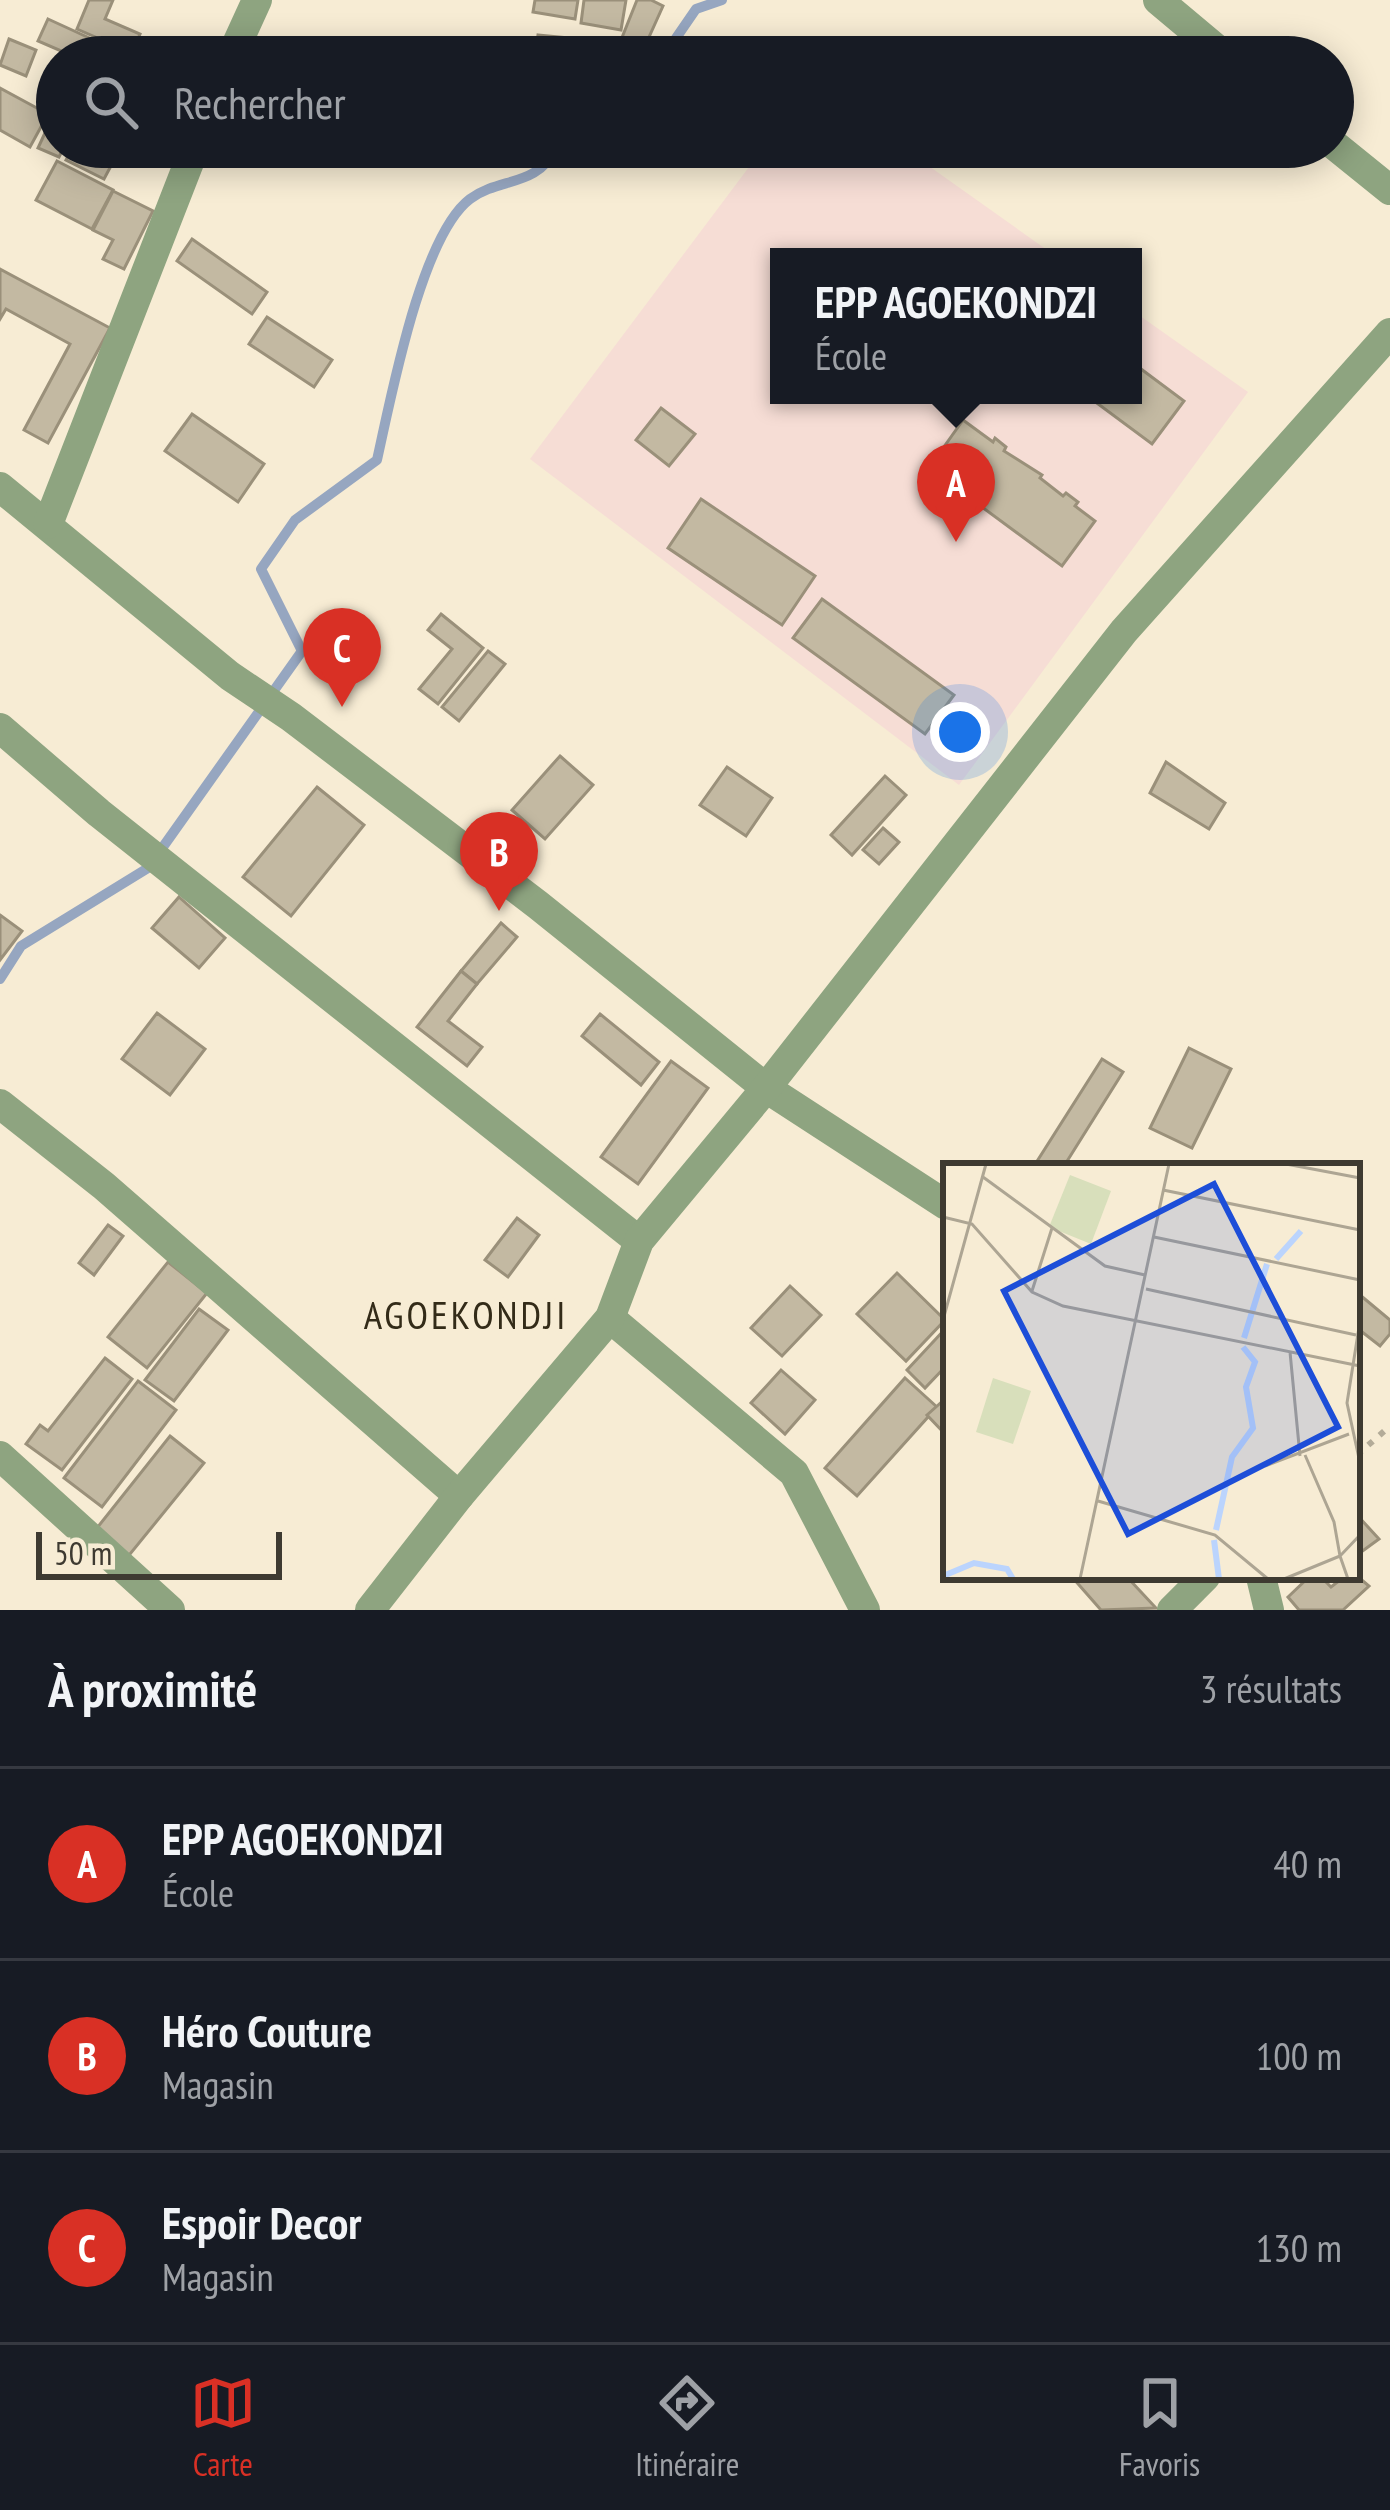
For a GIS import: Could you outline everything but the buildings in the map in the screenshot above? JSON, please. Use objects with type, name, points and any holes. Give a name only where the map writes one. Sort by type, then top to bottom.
[{"type":"street","points":[[241,36],[257,0]]},
{"type":"street","points":[[1158,0],[1201,36]]},
{"type":"street","points":[[1354,161],[1390,190]]},
{"type":"street","points":[[48,524],[187,168]]},
{"type":"street","points":[[370,1610],[458,1496],[610,1318],[639,1241],[766,1088],[1124,631],[1390,333]]},
{"type":"street","points":[[0,487],[230,676],[292,717],[538,905],[766,1088],[943,1203]]},
{"type":"street","points":[[0,728],[99,813],[639,1241]]},
{"type":"street","points":[[0,1104],[104,1186],[458,1496]]},
{"type":"street","points":[[610,1318],[794,1473],[865,1610]]},
{"type":"street","points":[[0,1456],[170,1610]]},
{"type":"street","points":[[1172,1610],[1202,1580]]},
{"type":"street","points":[[1262,1580],[1269,1610]]},
{"type":"path","points":[[1360,1452],[1390,1426]]},
{"type":"shaded area","points":[[748,168],[932,168],[1044,248],[770,248],[770,404],[1142,404],[1142,317],[1248,392],[959,785],[530,459]]},
{"type":"waterway","points":[[677,36],[696,9],[722,0]]},
{"type":"waterway","points":[[0,979],[21,946],[148,868],[302,651],[261,569],[295,520],[377,460],[410,320],[453,218],[482,192],[540,168]]},
{"type":"place","name":"EPP AGOEKONDZI","points":[[956,542]]},
{"type":"place","name":"Espoir Decor","points":[[342,707]]},
{"type":"place","name":"Héro Couture","points":[[499,911]]},
{"type":"district","name":"AGOEKONDJI","points":[[466,1314]]}]
